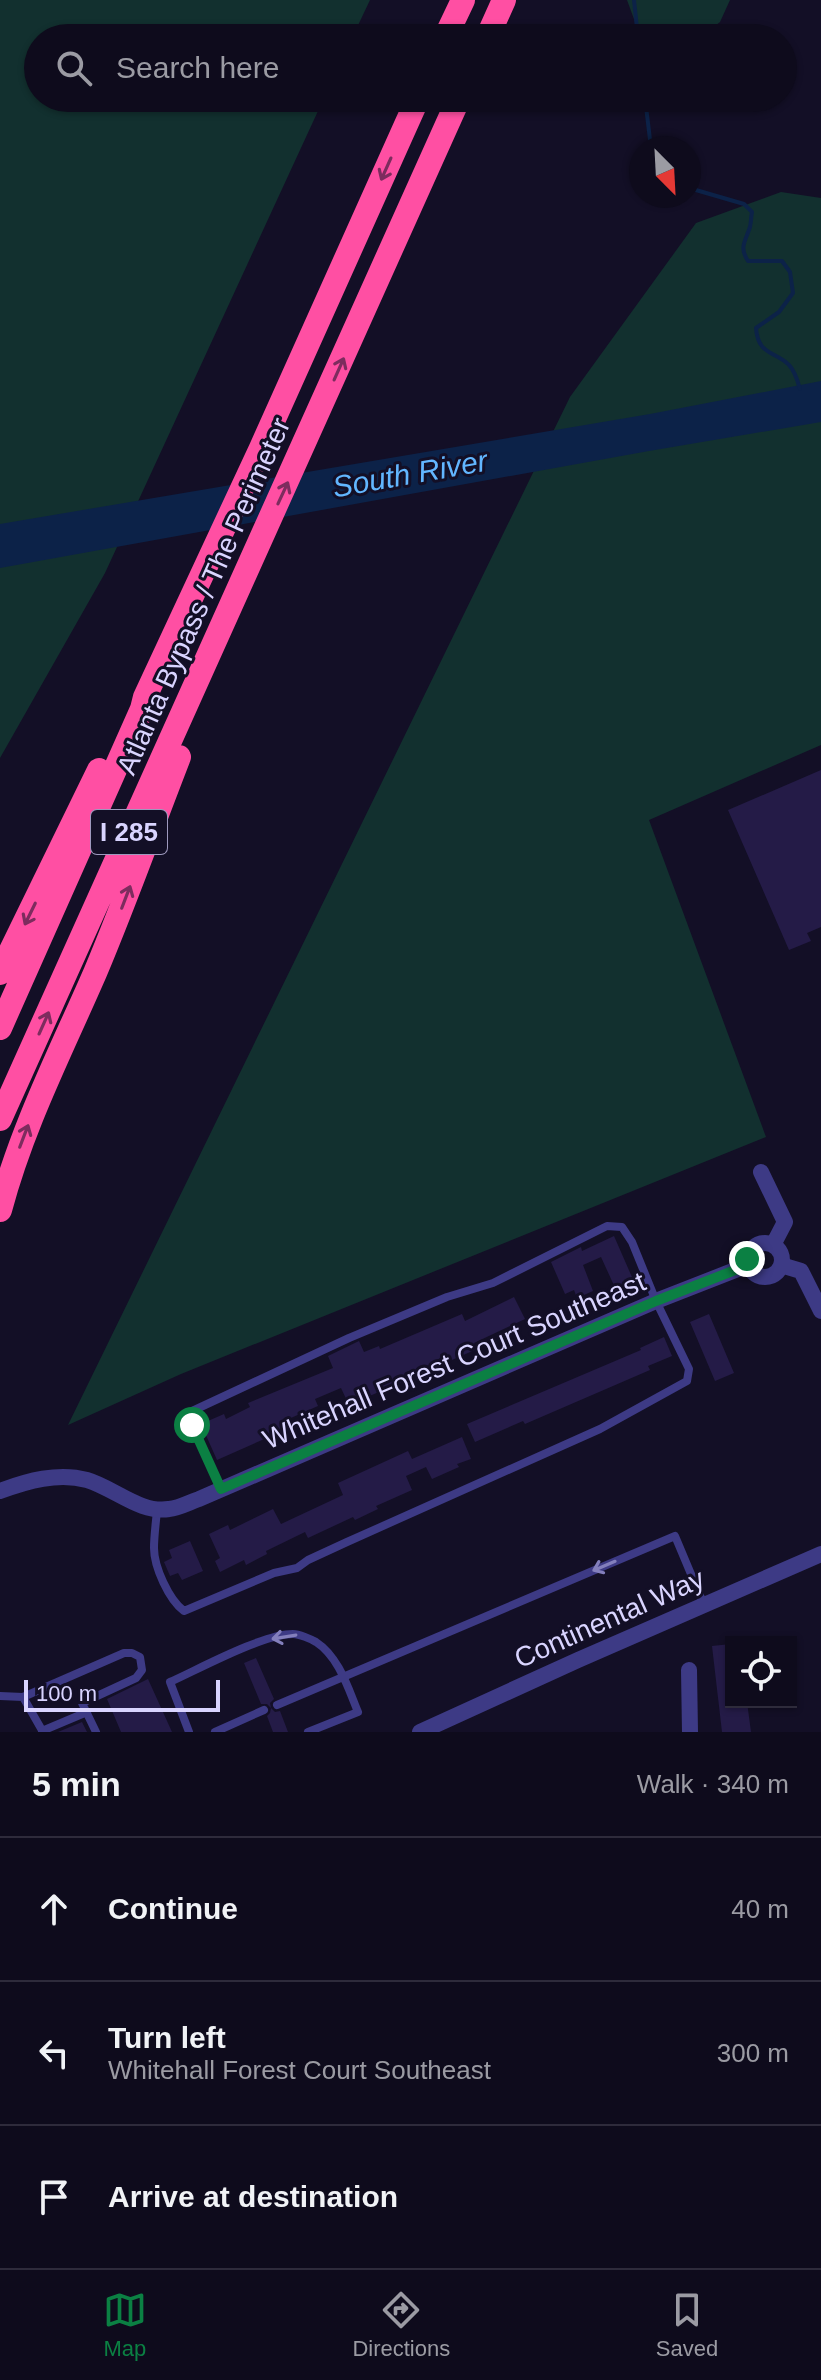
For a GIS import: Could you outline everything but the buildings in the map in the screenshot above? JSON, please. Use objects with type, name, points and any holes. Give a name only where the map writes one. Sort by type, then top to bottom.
[{"type":"highway","points":[[452,24],[463,0]]},
{"type":"highway","points":[[493,24],[504,0]]},
{"type":"highway","name":"Atlanta Bypass / The Perimeter","points":[[0,1028],[145,697],[412,112]]},
{"type":"highway","name":"Atlanta Bypass / The Perimeter","points":[[0,1119],[453,112]]},
{"type":"highway","points":[[0,1210],[34,1109],[116,923],[259,545]]},
{"type":"highway","points":[[0,973],[94,778],[145,697]]},
{"type":"street","points":[[761,1172],[785,1222],[773,1245],[781,1254],[781,1265],[801,1271],[821,1311]]},
{"type":"street","name":"Whitehall Forest Court Southeast","points":[[773,1245],[757,1245],[749,1253],[748,1265],[754,1274],[764,1278],[775,1274],[781,1265]]},
{"type":"street","name":"Whitehall Forest Court Southeast","points":[[157,1509],[169,1509],[221,1489],[656,1301],[748,1265]]},
{"type":"street","points":[[0,1491],[25,1482],[55,1477],[84,1479],[148,1508],[157,1509]]},
{"type":"street","name":"Continental Way","points":[[420,1732],[821,1554]]},
{"type":"street","points":[[689,1670],[690,1732]]},
{"type":"lane","points":[[157,1509],[154,1552],[165,1586],[175,1605],[184,1611],[274,1573],[297,1568],[334,1548],[600,1429],[665,1396],[687,1381],[689,1369],[632,1242],[622,1227],[607,1226],[493,1283],[447,1297],[349,1338],[190,1412],[192,1425],[221,1489]]},
{"type":"lane","points":[[277,1705],[675,1536],[704,1605]]},
{"type":"lane","points":[[189,1732],[170,1682],[258,1643],[293,1634],[315,1641],[328,1653],[343,1676],[358,1712],[308,1732]]},
{"type":"lane","points":[[0,1696],[23,1697],[124,1653],[140,1657],[142,1670],[136,1678],[82,1703],[96,1732]]},
{"type":"lane","points":[[23,1697],[43,1731],[87,1712]]},
{"type":"lane","points":[[215,1732],[264,1710]]},
{"type":"green space","points":[[0,0],[370,0],[359,24],[24,24],[24,112],[318,112],[105,573],[0,758]]},
{"type":"green space","points":[[627,0],[730,0],[718,24],[636,24]]},
{"type":"green space","points":[[781,192],[821,198],[821,745],[649,820],[766,1137],[181,1374],[68,1425],[570,397],[696,223]]},
{"type":"water","name":"South River","points":[[821,381],[821,422],[0,568],[0,524],[650,414]]},
{"type":"waterway","points":[[634,0],[637,24]]},
{"type":"waterway","points":[[647,112],[650,136]]},
{"type":"waterway","points":[[701,191],[744,204],[752,212],[743,248],[748,261],[782,261],[790,272],[793,293],[779,312],[756,328],[760,344],[789,365],[800,389]]},
{"type":"route","points":[[192,1425],[221,1489],[656,1301],[748,1265],[747,1259]]}]
